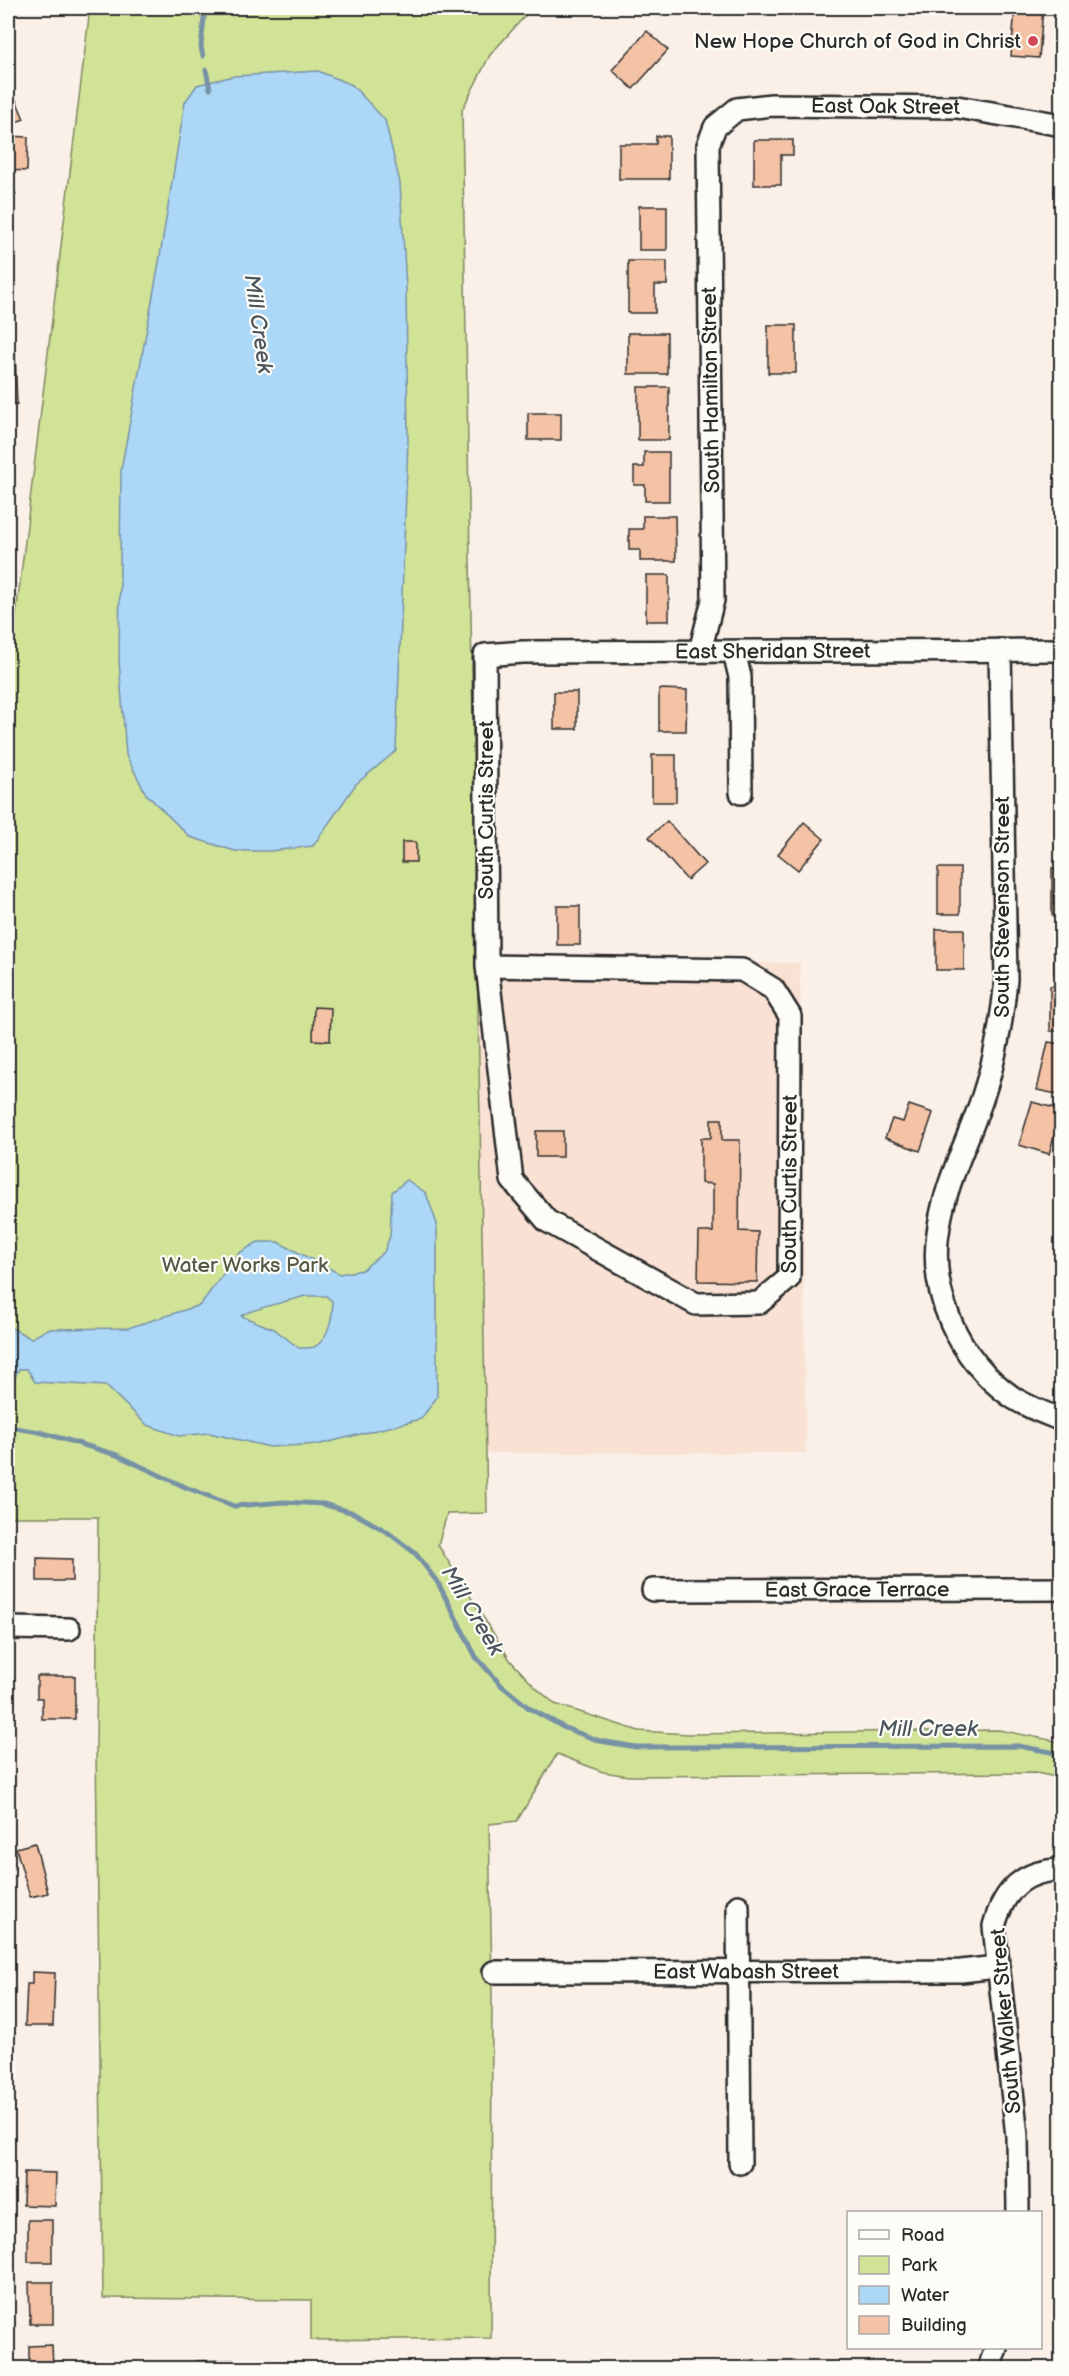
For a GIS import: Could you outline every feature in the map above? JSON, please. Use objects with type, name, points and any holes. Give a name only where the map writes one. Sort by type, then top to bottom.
[{"type":"street","name":"East Oak Street","points":[[715,128],[737,109],[783,105],[957,107],[1062,125]]},
{"type":"street","name":"South Hamilton Street","points":[[700,651],[713,600],[708,145],[715,128]]},
{"type":"street","name":"South Stevenson Street","points":[[1000,650],[1006,980],[1001,1031],[984,1095],[943,1205],[938,1228],[936,1258],[940,1289],[949,1319],[963,1347],[981,1370],[1013,1398],[1062,1420]]},
{"type":"street","name":"East Sheridan Street","points":[[485,654],[1062,650]]},
{"type":"street","points":[[734,652],[740,677],[741,793]]},
{"type":"street","name":"South Curtis Street","points":[[485,654],[487,966],[512,1180],[547,1221],[696,1304],[759,1303],[789,1278],[790,1016],[772,989],[742,970],[487,966]]},
{"type":"street","name":"East Grace Terrace","points":[[653,1590],[1062,1589]]},
{"type":"street","points":[[8,1628],[69,1629]]},
{"type":"street","name":"South Walker Street","points":[[1018,2211],[1017,2136],[994,1926],[1000,1906],[1012,1888],[1029,1876],[1048,1870],[1062,1870]]},
{"type":"street","points":[[738,1906],[740,2163]]},
{"type":"street","name":"East Wabash Street","points":[[494,1972],[961,1971],[997,1967]]},
{"type":"street","points":[[989,2368],[996,2349]]},
{"type":"shaded area","points":[[514,962],[800,963],[806,1453],[486,1453],[477,977]]},
{"type":"green space","name":"Water Works Park","points":[[90,8],[532,8],[490,55],[462,110],[487,1513],[447,1514],[438,1545],[510,1660],[534,1686],[555,1704],[639,1731],[688,1734],[999,1730],[1061,1742],[1061,1778],[1036,1773],[629,1776],[603,1772],[557,1754],[517,1821],[489,1824],[492,1982],[491,2338],[311,2340],[311,2300],[103,2298],[96,1748],[98,1517],[8,1517],[8,681]]},
{"type":"water","points":[[318,71],[352,85],[385,120],[400,183],[406,287],[408,441],[396,751],[356,784],[313,846],[271,851],[235,851],[190,837],[146,794],[126,755],[119,661],[121,470],[158,268],[185,102],[197,85],[234,76]]},
{"type":"water","points":[[407,1180],[426,1193],[437,1224],[437,1397],[421,1419],[321,1444],[270,1447],[209,1433],[179,1436],[147,1425],[106,1386],[35,1382],[27,1369],[19,1369],[14,1379],[8,1379],[8,1327],[32,1338],[48,1329],[128,1328],[200,1305],[239,1253],[258,1242],[278,1242],[340,1274],[362,1270],[384,1252],[390,1236],[392,1192]],"holes":[[[305,1296],[326,1296],[332,1301],[331,1320],[323,1339],[314,1347],[299,1348],[274,1329],[241,1316],[260,1308]]]},
{"type":"building","points":[[1015,8],[1043,8],[1039,58],[1011,56]]},
{"type":"building","points":[[647,31],[668,50],[633,89],[612,70]]},
{"type":"building","points":[[11,88],[24,119],[8,125],[8,89]]},
{"type":"building","points":[[8,136],[28,137],[27,171],[8,170]]},
{"type":"building","points":[[656,136],[669,136],[669,179],[619,179],[619,144],[656,144]]},
{"type":"building","points":[[754,140],[793,140],[793,155],[781,155],[781,185],[754,185]]},
{"type":"building","points":[[8,184],[16,194],[8,202]]},
{"type":"building","points":[[639,206],[667,206],[667,250],[639,250]]},
{"type":"building","points":[[628,261],[667,261],[667,285],[655,285],[655,313],[628,313]]},
{"type":"building","points":[[768,325],[796,325],[796,373],[768,373]]},
{"type":"building","points":[[628,333],[667,333],[667,374],[628,374]]},
{"type":"building","points":[[8,352],[15,352],[17,405],[8,405]]},
{"type":"building","points":[[638,387],[669,387],[669,440],[638,440]]},
{"type":"building","points":[[528,413],[561,413],[561,440],[528,440]]},
{"type":"building","points":[[644,452],[669,452],[669,501],[645,501],[645,485],[634,485],[634,467],[644,467]]},
{"type":"building","points":[[643,516],[675,516],[676,561],[640,561],[640,550],[629,550],[629,529],[643,529]]},
{"type":"building","points":[[646,575],[669,575],[669,621],[646,621]]},
{"type":"building","points":[[659,689],[687,690],[686,731],[659,731]]},
{"type":"building","points":[[554,692],[577,692],[577,729],[554,729]]},
{"type":"building","points":[[652,755],[676,755],[676,802],[652,802]]},
{"type":"building","points":[[667,821],[705,864],[687,880],[649,837]]},
{"type":"building","points":[[804,822],[824,839],[798,870],[778,854]]},
{"type":"building","points":[[402,842],[416,842],[416,862],[402,862]]},
{"type":"building","points":[[938,868],[960,868],[960,914],[938,914]]},
{"type":"building","points":[[1052,868],[1062,868],[1062,915],[1052,915]]},
{"type":"building","points":[[557,906],[580,906],[580,945],[557,945]]},
{"type":"building","points":[[1054,926],[1062,926],[1062,973],[1054,973]]},
{"type":"building","points":[[936,929],[964,929],[964,970],[936,970]]},
{"type":"building","points":[[1050,986],[1062,986],[1062,1031],[1050,1031]]},
{"type":"building","points":[[314,1007],[331,1008],[330,1041],[313,1040]]},
{"type":"building","points":[[1048,1042],[1062,1044],[1062,1095],[1037,1090]]},
{"type":"building","points":[[1032,1102],[1062,1110],[1049,1154],[1019,1145]]},
{"type":"building","points":[[909,1105],[933,1113],[920,1151],[885,1138],[892,1119],[903,1122]]},
{"type":"building","points":[[711,1119],[722,1119],[722,1140],[740,1140],[739,1231],[758,1232],[757,1282],[698,1281],[699,1232],[713,1232],[713,1184],[701,1183],[701,1138],[711,1138]]},
{"type":"building","points":[[536,1131],[563,1131],[563,1157],[536,1157]]},
{"type":"building","points":[[37,1558],[72,1559],[72,1581],[37,1581]]},
{"type":"building","points":[[8,1561],[10,1561],[9,1585],[8,1584]]},
{"type":"building","points":[[8,1674],[13,1674],[15,1704],[8,1705]]},
{"type":"building","points":[[37,1676],[75,1676],[75,1719],[42,1719],[42,1698],[37,1698]]},
{"type":"building","points":[[35,1843],[48,1893],[30,1897],[16,1848]]},
{"type":"building","points":[[32,1972],[55,1973],[53,2026],[25,2026],[27,1984],[32,1984]]},
{"type":"building","points":[[24,2172],[56,2173],[55,2206],[23,2205]]},
{"type":"building","points":[[28,2220],[52,2220],[52,2262],[28,2262]]},
{"type":"building","points":[[29,2282],[53,2282],[53,2324],[30,2324]]},
{"type":"building","points":[[52,2345],[53,2368],[29,2368],[29,2346]]},
{"type":"building","points":[[237,2360],[237,2368],[196,2368],[196,2361]]},
{"type":"waterway","name":"Mill Creek","points":[[203,56],[201,47],[205,8]]},
{"type":"waterway","name":"Mill Creek","points":[[206,70],[210,89]]},
{"type":"waterway","name":"Mill Creek","points":[[8,1427],[40,1432],[117,1455],[185,1487],[234,1506],[284,1502],[323,1504],[354,1513],[386,1531],[415,1553],[438,1583],[476,1657],[501,1685],[529,1708],[565,1728],[600,1741],[636,1747],[1018,1746],[1051,1752],[1062,1758]]},
{"type":"place","name":"New Hope Church of God in Christ","points":[[1033,41]]}]
